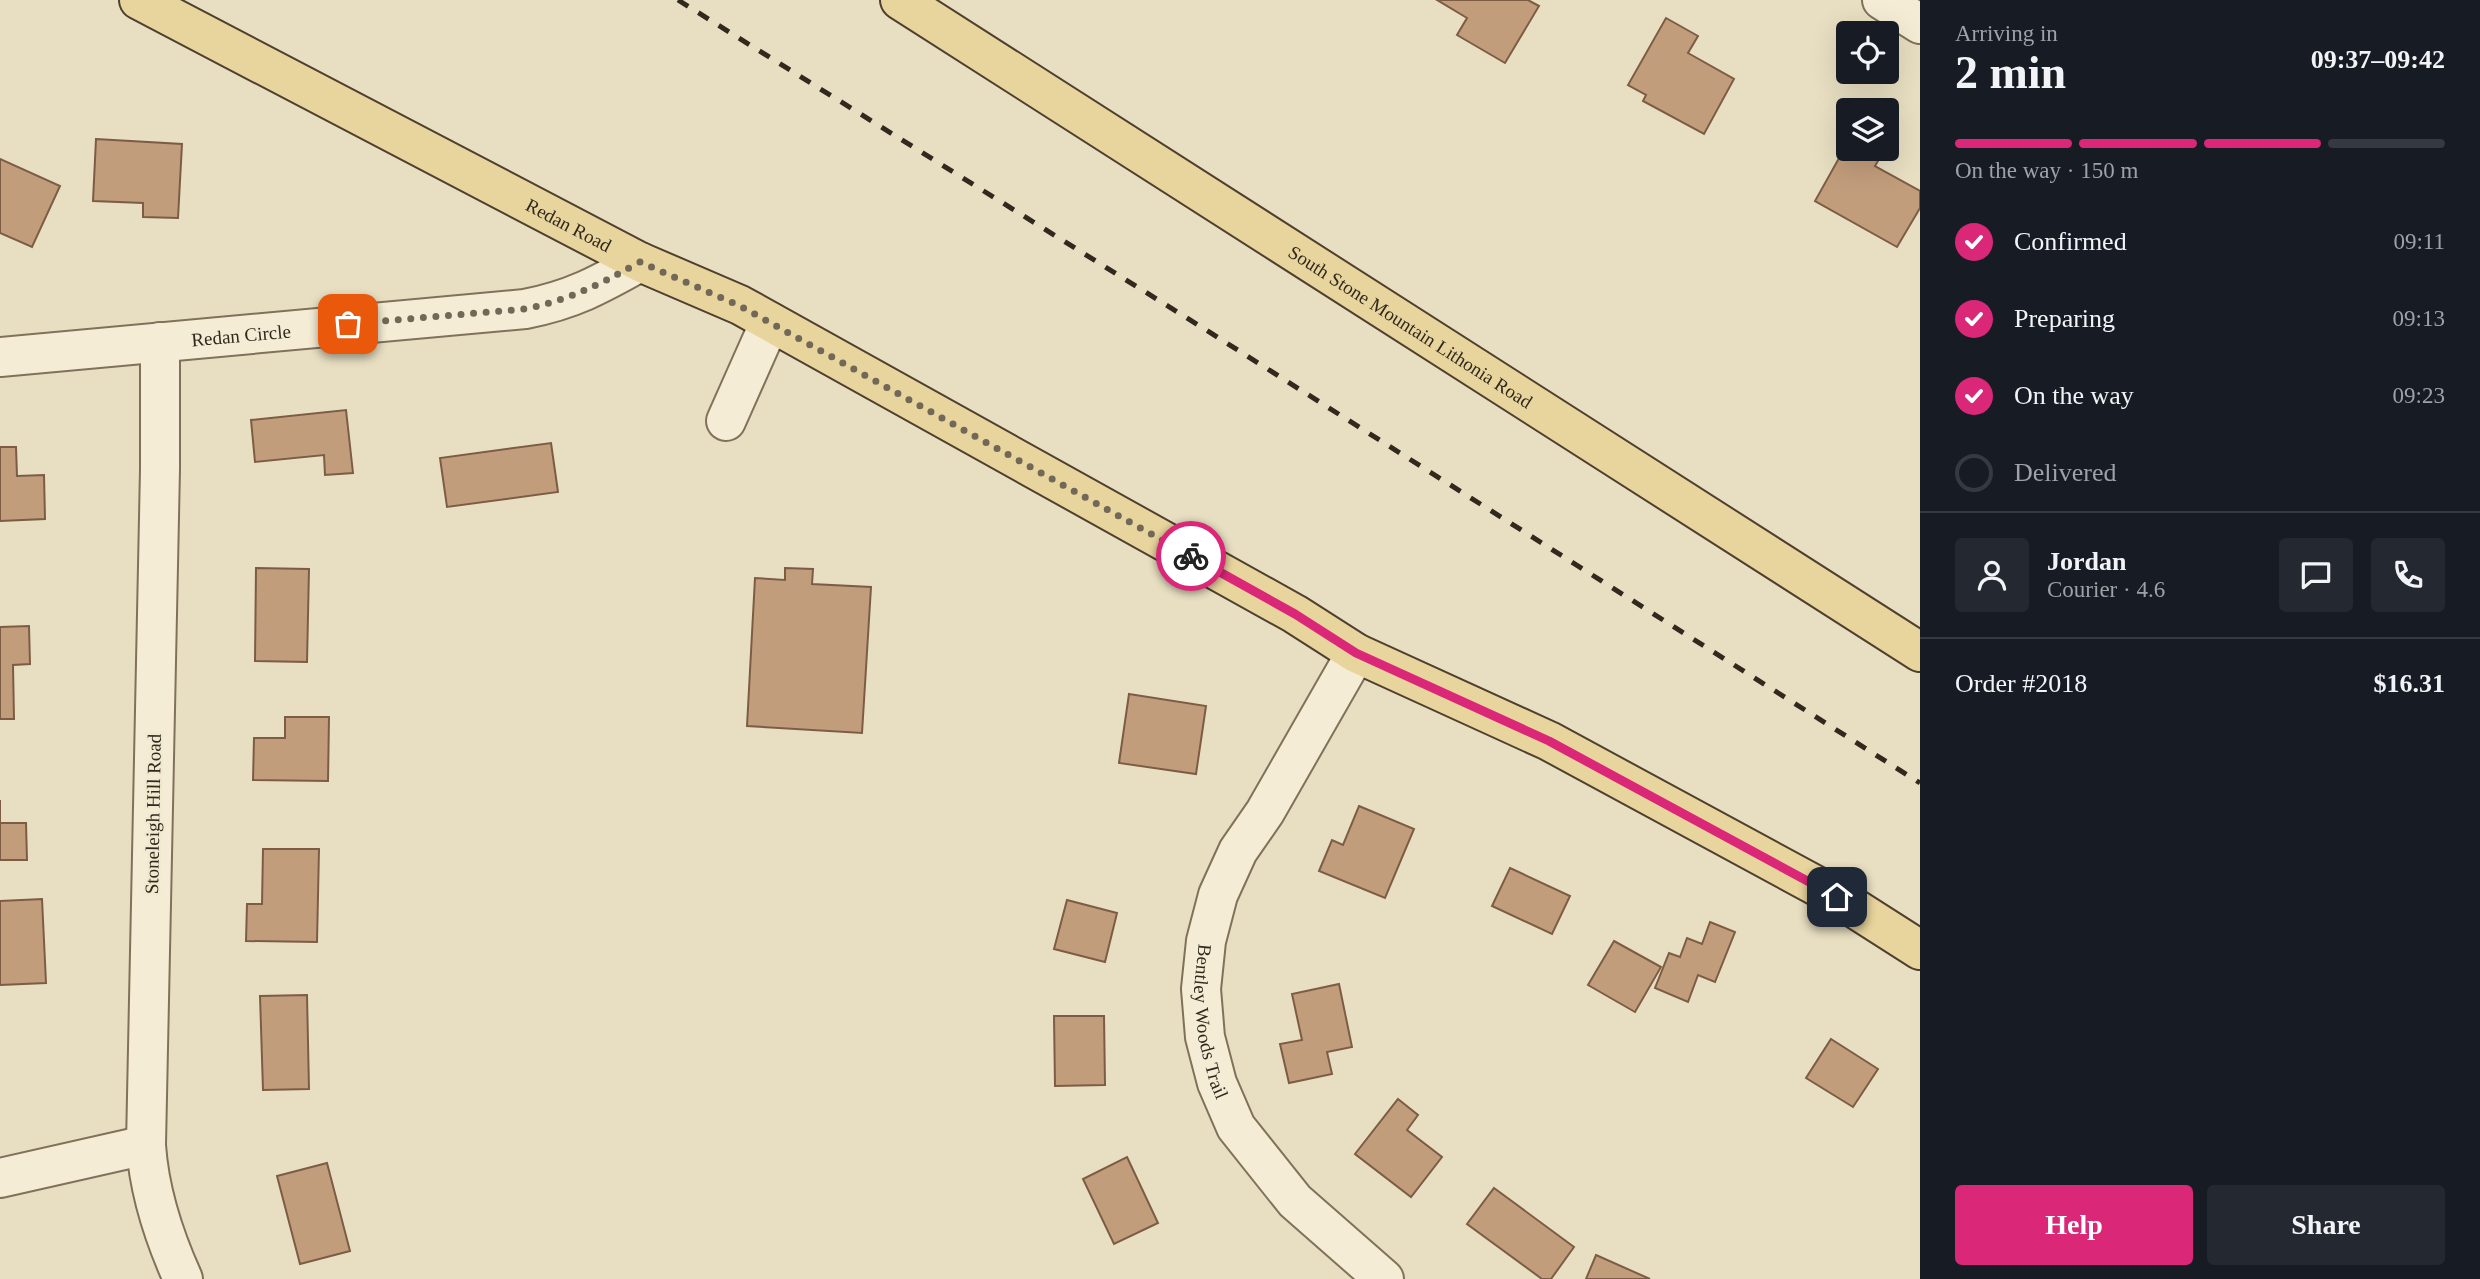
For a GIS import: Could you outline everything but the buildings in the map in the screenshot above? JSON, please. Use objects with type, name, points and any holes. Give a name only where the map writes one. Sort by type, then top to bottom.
[{"type":"main road","name":"Redan Road","points":[[139,0],[640,262],[770,322],[1295,614],[1356,653],[1549,741],[1837,897],[1920,950]]},
{"type":"main road","name":"South Stone Mountain Lithonia Road","points":[[900,0],[1920,652]]},
{"type":"street","points":[[1882,0],[1920,24]]},
{"type":"street","name":"Redan Circle","points":[[0,357],[525,309],[561,302],[640,262]]},
{"type":"street","points":[[726,421],[770,322]]},
{"type":"street","name":"Stoneleigh Hill Road","points":[[160,342],[160,483],[146,1145],[157,1209],[183,1279]]},
{"type":"street","name":"Bentley Woods Trail","points":[[1356,653],[1265,811],[1238,852],[1217,895],[1206,941],[1201,989],[1205,1037],[1217,1083],[1236,1127],[1295,1201],[1384,1279]]},
{"type":"street","points":[[0,1178],[146,1145]]},
{"type":"railway","points":[[678,0],[1203,328],[1920,783]]},
{"type":"way so far","points":[[348,324],[543,306],[561,302],[597,286],[640,262],[740,306],[799,337],[1191,556]]},
{"type":"route","points":[[1191,556],[1295,614],[1356,653],[1549,741],[1837,897]]}]
